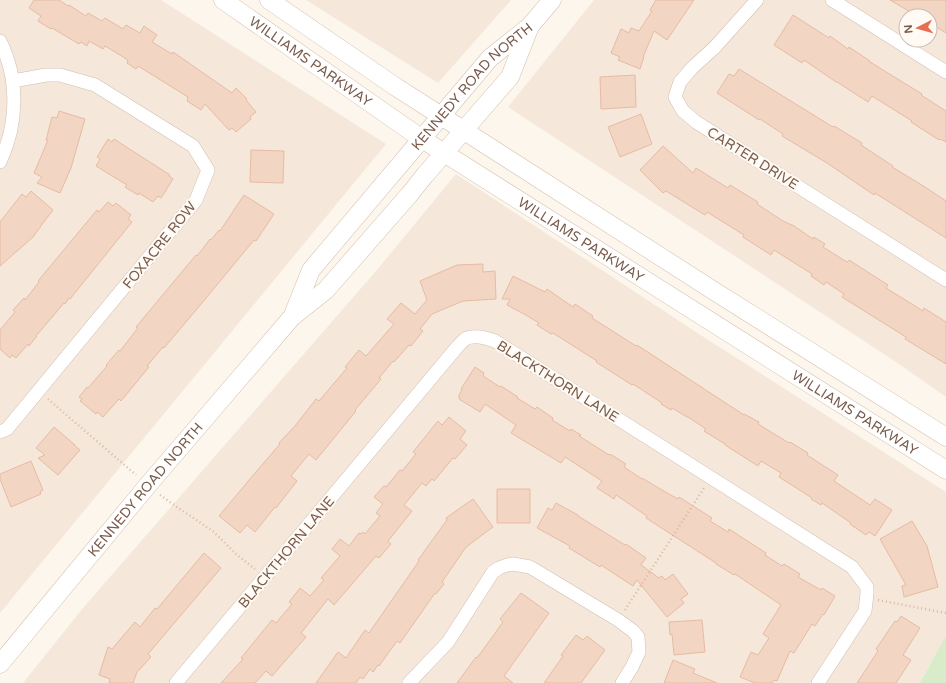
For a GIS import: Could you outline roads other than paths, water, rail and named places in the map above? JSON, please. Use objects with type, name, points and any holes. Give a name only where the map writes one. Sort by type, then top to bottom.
[{"type":"main road","name":"WILLIAMS PARKWAY","points":[[223,0],[422,139],[946,470]]},
{"type":"main road","name":"WILLIAMS PARKWAY","points":[[269,0],[396,87],[714,291],[946,437]]},
{"type":"main road","points":[[530,26],[552,0]]},
{"type":"main road","name":"KENNEDY ROAD NORTH","points":[[292,317],[311,270],[490,58],[530,26]]},
{"type":"main road","name":"KENNEDY ROAD NORTH","points":[[0,664],[148,485],[292,317],[326,290],[510,77],[530,26]]},
{"type":"street","name":"CARTER DRIVE","points":[[757,0],[715,47],[692,68],[680,82],[675,97],[683,111],[696,122],[946,280]]},
{"type":"street","points":[[832,0],[946,72]]},
{"type":"street","points":[[0,41],[6,53],[13,81],[14,110],[10,136],[0,162]]},
{"type":"street","name":"FOXACRE ROW","points":[[0,432],[7,429],[196,200],[208,170],[193,146],[95,85],[60,75],[46,75],[13,81]]},
{"type":"street","name":"BLACKTHORN LANE","points":[[176,683],[458,346],[466,339],[474,336],[484,337],[495,341],[852,567],[867,587],[865,610],[818,683]]},
{"type":"street","points":[[409,683],[448,642],[493,572],[499,568],[513,564],[530,567],[618,620],[633,631],[638,637],[639,652],[622,683]]}]
